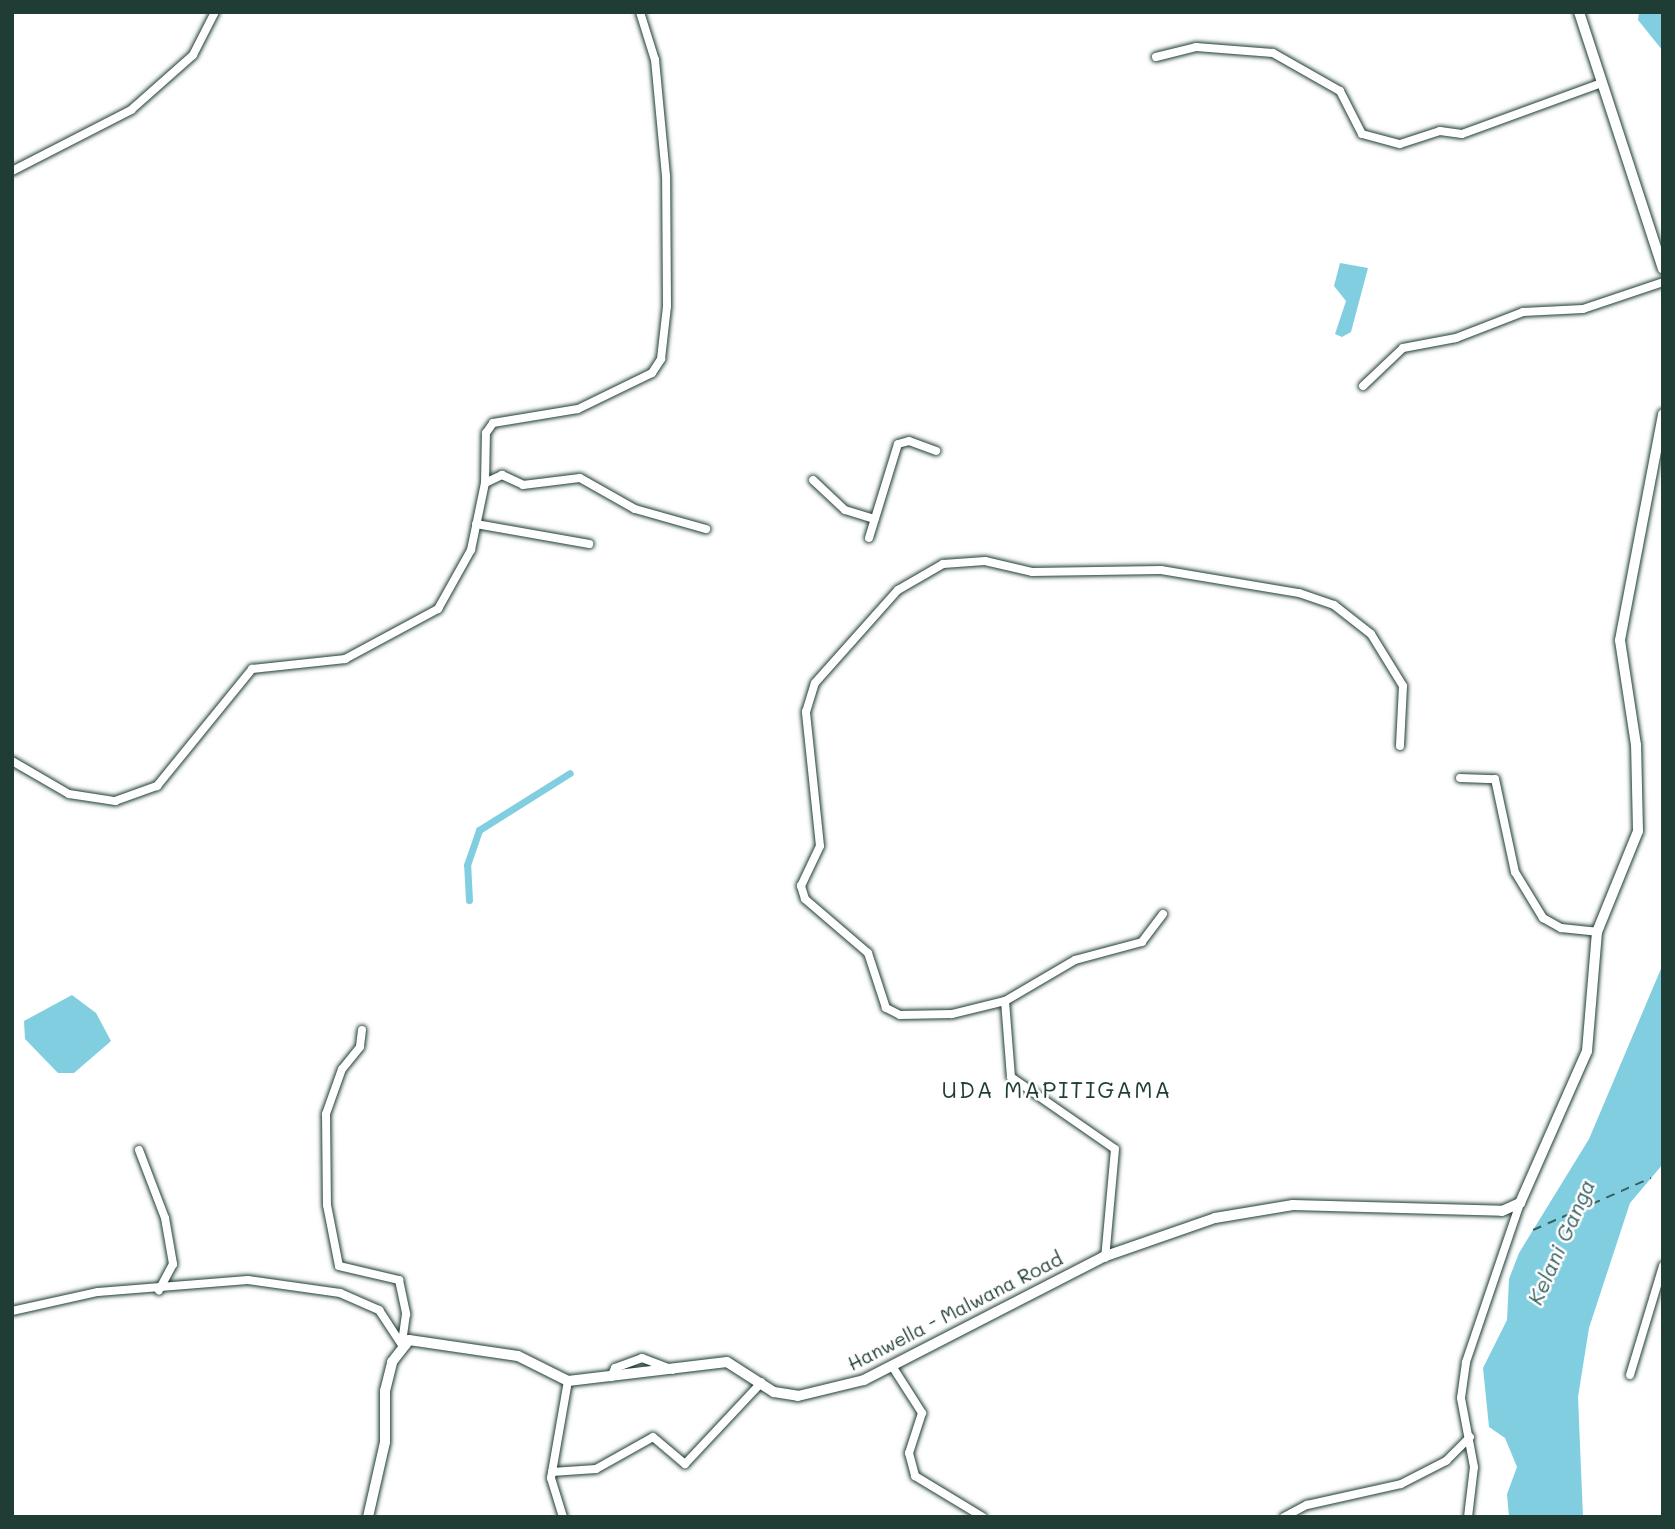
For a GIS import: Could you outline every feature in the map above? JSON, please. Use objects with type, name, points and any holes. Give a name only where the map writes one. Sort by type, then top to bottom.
[{"type":"street","points":[[12,171],[131,110],[193,55],[215,12]]},
{"type":"street","points":[[12,761],[69,793],[115,802],[136,798],[157,786],[252,669],[345,659],[438,609],[471,550],[485,483],[486,433],[493,423],[578,409],[641,382],[661,359],[666,176],[655,60],[640,12]]},
{"type":"street","points":[[1580,12],[1663,270]]},
{"type":"street","points":[[1156,57],[1196,47],[1273,53],[1339,91],[1362,134],[1400,144],[1440,131],[1462,134],[1601,83]]},
{"type":"street","points":[[1363,386],[1403,348],[1456,338],[1523,312],[1583,309],[1663,282]]},
{"type":"street","points":[[1468,1517],[1470,1437],[1461,1398],[1466,1362],[1520,1203],[1587,1051],[1597,932],[1638,831],[1636,745],[1620,639],[1663,414]]},
{"type":"street","points":[[869,538],[898,444],[909,441],[936,451]]},
{"type":"street","points":[[485,483],[502,475],[523,485],[580,478],[635,509],[706,529]]},
{"type":"street","points":[[813,480],[845,510],[875,519]]},
{"type":"street","points":[[476,524],[589,544]]},
{"type":"street","points":[[1164,914],[1142,942],[1075,960],[1005,1001],[952,1014],[900,1015],[886,1009],[868,953],[805,899],[800,886],[820,846],[806,712],[815,683],[898,590],[922,573],[943,564],[985,561],[1032,572],[1161,570],[1334,605],[1371,634],[1403,686],[1400,746]]},
{"type":"street","points":[[1460,778],[1495,779],[1515,872],[1543,918],[1561,928],[1597,932]]},
{"type":"street","points":[[1005,1001],[1011,1077],[1115,1149],[1105,1258]]},
{"type":"street","points":[[362,1030],[360,1047],[342,1069],[326,1114],[327,1205],[339,1266],[400,1280],[406,1314],[401,1345],[385,1391],[385,1442],[368,1517]]},
{"type":"street","points":[[139,1150],[165,1218],[173,1264],[159,1290]]},
{"type":"street","name":"Hanwella - Malwana Road","points":[[568,1381],[676,1372],[727,1362],[774,1392],[797,1396],[831,1391],[892,1366],[994,1308],[1105,1258],[1215,1218],[1293,1205],[1503,1211],[1520,1203]]},
{"type":"street","points":[[1630,1375],[1663,1266]]},
{"type":"street","points":[[12,1311],[99,1292],[159,1290],[213,1279],[340,1293],[379,1310],[401,1345]]},
{"type":"street","points":[[401,1345],[424,1341],[517,1356],[568,1381],[552,1472],[563,1517]]},
{"type":"street","points":[[611,1377],[615,1368],[642,1358],[676,1372]]},
{"type":"street","points":[[892,1366],[922,1413],[909,1452],[915,1476],[983,1517]]},
{"type":"street","points":[[552,1472],[596,1469],[653,1437],[685,1464],[762,1382]]},
{"type":"street","points":[[1284,1517],[1307,1505],[1401,1484],[1446,1461],[1470,1437]]},
{"type":"water","points":[[1639,12],[1663,12],[1663,51],[1638,20]]},
{"type":"water","points":[[1340,263],[1368,268],[1351,332],[1342,337],[1335,334],[1346,301],[1334,286]]},
{"type":"water","name":"Kelani Ganga","points":[[1663,964],[1663,1164],[1630,1203],[1589,1328],[1578,1397],[1583,1517],[1509,1517],[1507,1494],[1517,1467],[1505,1438],[1489,1427],[1483,1368],[1507,1320],[1509,1279],[1519,1253],[1589,1139]]},
{"type":"water","points":[[72,995],[96,1013],[111,1041],[74,1073],[58,1073],[25,1039],[24,1021]]},
{"type":"waterway","points":[[469,900],[467,865],[479,830],[570,773]]},
{"type":"ferry route","points":[[1533,1230],[1651,1178]]},
{"type":"district","name":"UDA MAPITIGAMA","points":[[1057,1089]]}]
